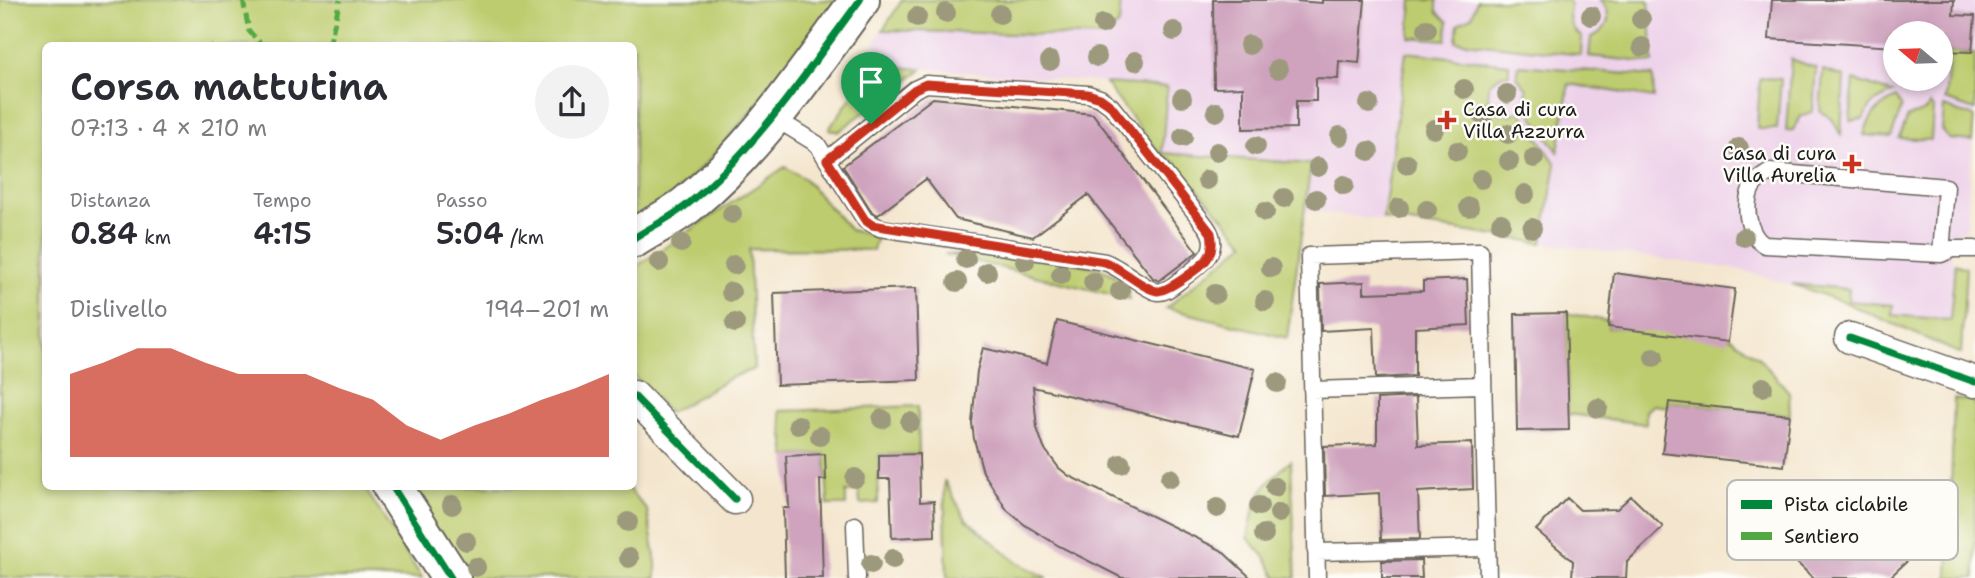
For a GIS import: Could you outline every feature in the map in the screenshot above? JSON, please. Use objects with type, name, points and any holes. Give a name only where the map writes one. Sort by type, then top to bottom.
[{"type":"street","points":[[637,236],[687,205],[726,169],[774,117],[860,0]]},
{"type":"street","points":[[1850,338],[1975,382]]},
{"type":"street","points":[[637,399],[735,499]]},
{"type":"street","points":[[395,490],[451,578]]},
{"type":"lane","points":[[774,117],[817,144],[827,160],[865,220],[872,225],[1105,262],[1159,292],[1168,289],[1206,260],[1213,243],[1206,226],[1111,106],[1088,94],[926,84],[915,89],[827,160]]},
{"type":"lane","points":[[1941,254],[1946,187],[1770,172],[1755,183],[1749,196],[1750,226],[1757,242],[1765,245],[1941,254],[1952,250],[1975,249]]},
{"type":"lane","points":[[1317,578],[1308,256],[1480,251],[1488,578]]},
{"type":"lane","points":[[1312,390],[1483,385]]},
{"type":"lane","points":[[855,525],[857,578]]},
{"type":"lane","points":[[1316,552],[1487,548]]},
{"type":"shaded area","name":"Casa di cura Villa Azzurra","points":[[902,0],[1975,0],[1975,107],[1966,230],[1955,234],[1951,262],[1966,268],[1961,354],[1833,298],[1742,270],[1305,210],[1310,164],[1162,153],[1166,87],[874,65],[875,42]]},
{"type":"green space","points":[[0,0],[836,0],[781,76],[713,156],[673,195],[637,220],[637,42],[42,42],[42,490],[366,490],[422,578],[0,578]]},
{"type":"green space","points":[[902,0],[1121,0],[1119,24],[1105,37],[883,30]]},
{"type":"green space","points":[[1412,0],[1437,0],[1437,11],[1448,22],[1446,40],[1409,37]]},
{"type":"green space","points":[[1477,0],[1567,0],[1571,4],[1570,23],[1582,37],[1581,55],[1456,41],[1458,24],[1472,16]]},
{"type":"green space","points":[[1600,0],[1649,0],[1653,63],[1589,56],[1591,37],[1602,31],[1608,22],[1607,11]]},
{"type":"green space","points":[[1953,51],[1975,53],[1975,110],[1945,100],[1946,91],[1953,91]]},
{"type":"green space","points":[[1406,52],[1509,64],[1509,74],[1501,75],[1489,84],[1488,99],[1499,113],[1505,115],[1520,111],[1556,164],[1542,243],[1383,219]]},
{"type":"green space","points":[[1791,59],[1816,68],[1813,111],[1801,116],[1793,130],[1786,131]]},
{"type":"green space","points":[[874,65],[922,69],[838,132],[829,129]]},
{"type":"green space","points":[[1519,65],[1653,76],[1654,98],[1569,84],[1558,152],[1525,105],[1527,89],[1517,77]]},
{"type":"green space","points":[[1823,70],[1844,77],[1841,135],[1832,119],[1820,111]]},
{"type":"green space","points":[[1760,78],[1781,79],[1777,129],[1757,129]]},
{"type":"green space","points":[[1854,80],[1893,93],[1873,103],[1863,119],[1850,121]]},
{"type":"green space","points":[[1105,83],[1167,87],[1162,153],[1311,164],[1287,338],[1166,308],[1245,243],[1175,163],[1159,153]]},
{"type":"green space","points":[[1896,98],[1902,107],[1891,137],[1864,135],[1875,113]]},
{"type":"green space","points":[[1930,104],[1933,108],[1931,140],[1899,138],[1908,117],[1925,111]]},
{"type":"green space","points":[[1944,107],[1974,117],[1972,141],[1949,139],[1942,130]]},
{"type":"green space","points":[[785,167],[805,179],[850,230],[877,237],[873,250],[749,249],[754,369],[730,378],[669,413],[637,379],[637,266]]},
{"type":"green space","points":[[945,254],[1076,263],[1112,274],[1128,289],[1129,299]]},
{"type":"green space","points":[[1955,264],[1966,268],[1961,354],[1846,303],[1792,284],[1849,289],[1848,301],[1893,305],[1892,315],[1950,320]]},
{"type":"green space","points":[[1566,313],[1608,321],[1608,327],[1729,336],[1758,357],[1789,392],[1790,415],[1669,402],[1668,407],[1653,405],[1646,411],[1646,424],[1568,414]]},
{"type":"green space","points":[[1954,399],[1975,401],[1975,578],[1948,578],[1949,560],[1958,560],[1958,480],[1951,480]]},
{"type":"green space","points":[[918,406],[919,454],[879,455],[878,503],[860,504],[859,491],[846,492],[846,505],[828,505],[825,454],[786,456],[780,411]]},
{"type":"green space","points":[[1291,461],[1296,578],[1277,578],[1265,557],[1248,538],[1260,494],[1272,478]]},
{"type":"green space","points":[[944,480],[966,519],[1018,563],[1048,578],[947,578]]},
{"type":"green space","points":[[410,490],[630,490],[647,510],[656,578],[464,578]]},
{"type":"building","points":[[1213,0],[1322,3],[1322,0],[1365,0],[1359,63],[1339,61],[1338,79],[1316,78],[1316,101],[1296,101],[1296,128],[1243,129],[1243,87],[1214,88]]},
{"type":"building","points":[[1772,0],[1954,0],[1953,15],[1975,16],[1972,52],[1953,51],[1953,21],[1883,21],[1883,46],[1769,39]]},
{"type":"building","points":[[933,98],[1093,114],[1197,252],[1159,281],[1153,278],[1088,195],[1033,237],[956,219],[926,179],[878,215],[872,212],[843,166]]},
{"type":"building","points":[[1614,273],[1735,289],[1728,342],[1608,327]]},
{"type":"building","points":[[1467,279],[1469,325],[1415,328],[1415,376],[1376,378],[1374,328],[1321,331],[1320,284],[1364,282],[1364,293],[1423,291],[1423,281]]},
{"type":"building","points":[[916,288],[919,380],[777,385],[774,293]]},
{"type":"building","points":[[1566,313],[1569,430],[1517,431],[1515,314]]},
{"type":"building","points":[[1057,321],[1255,369],[1239,436],[1033,387],[1037,428],[1044,448],[1059,468],[1069,476],[1221,550],[1251,578],[1122,578],[1059,546],[1007,510],[983,472],[974,439],[972,423],[977,371],[983,348],[1047,363]]},
{"type":"building","points":[[1416,397],[1418,445],[1472,443],[1473,489],[1418,492],[1420,539],[1381,540],[1379,493],[1325,496],[1324,446],[1377,444],[1377,399]]},
{"type":"building","points":[[1669,402],[1790,415],[1784,466],[1662,453]]},
{"type":"building","points":[[825,454],[826,480],[820,480],[823,578],[785,578],[783,508],[789,508],[786,456]]},
{"type":"building","points":[[919,454],[920,502],[934,501],[935,536],[892,538],[890,479],[879,479],[879,455]]},
{"type":"building","points":[[1631,496],[1663,527],[1627,562],[1626,578],[1572,578],[1573,561],[1536,530],[1567,498],[1580,510],[1617,509]]},
{"type":"building","points":[[1421,560],[1422,578],[1382,578],[1382,561]]},
{"type":"building","points":[[1794,560],[1908,560],[1889,578],[1813,578]]},
{"type":"marked path","points":[[243,0],[249,31],[259,42]]},
{"type":"marked path","points":[[330,42],[340,0]]},
{"type":"cycle path","points":[[637,236],[688,204],[737,158],[780,108],[860,0]]},
{"type":"cycle path","points":[[1850,338],[1975,382]]},
{"type":"cycle path","points":[[637,399],[735,499]]},
{"type":"cycle path","points":[[395,490],[451,578]]},
{"type":"place","name":"Casa di cura Villa Azzurra","points":[[1447,120]]},
{"type":"place","name":"Casa di cura Villa Aurelia","points":[[1852,164]]},
{"type":"route","points":[[926,84],[1088,94],[1100,98],[1111,106],[1206,226],[1213,243],[1206,260],[1168,289],[1159,292],[1105,262],[880,228],[865,220],[827,160],[871,124],[915,89],[926,84]]}]
